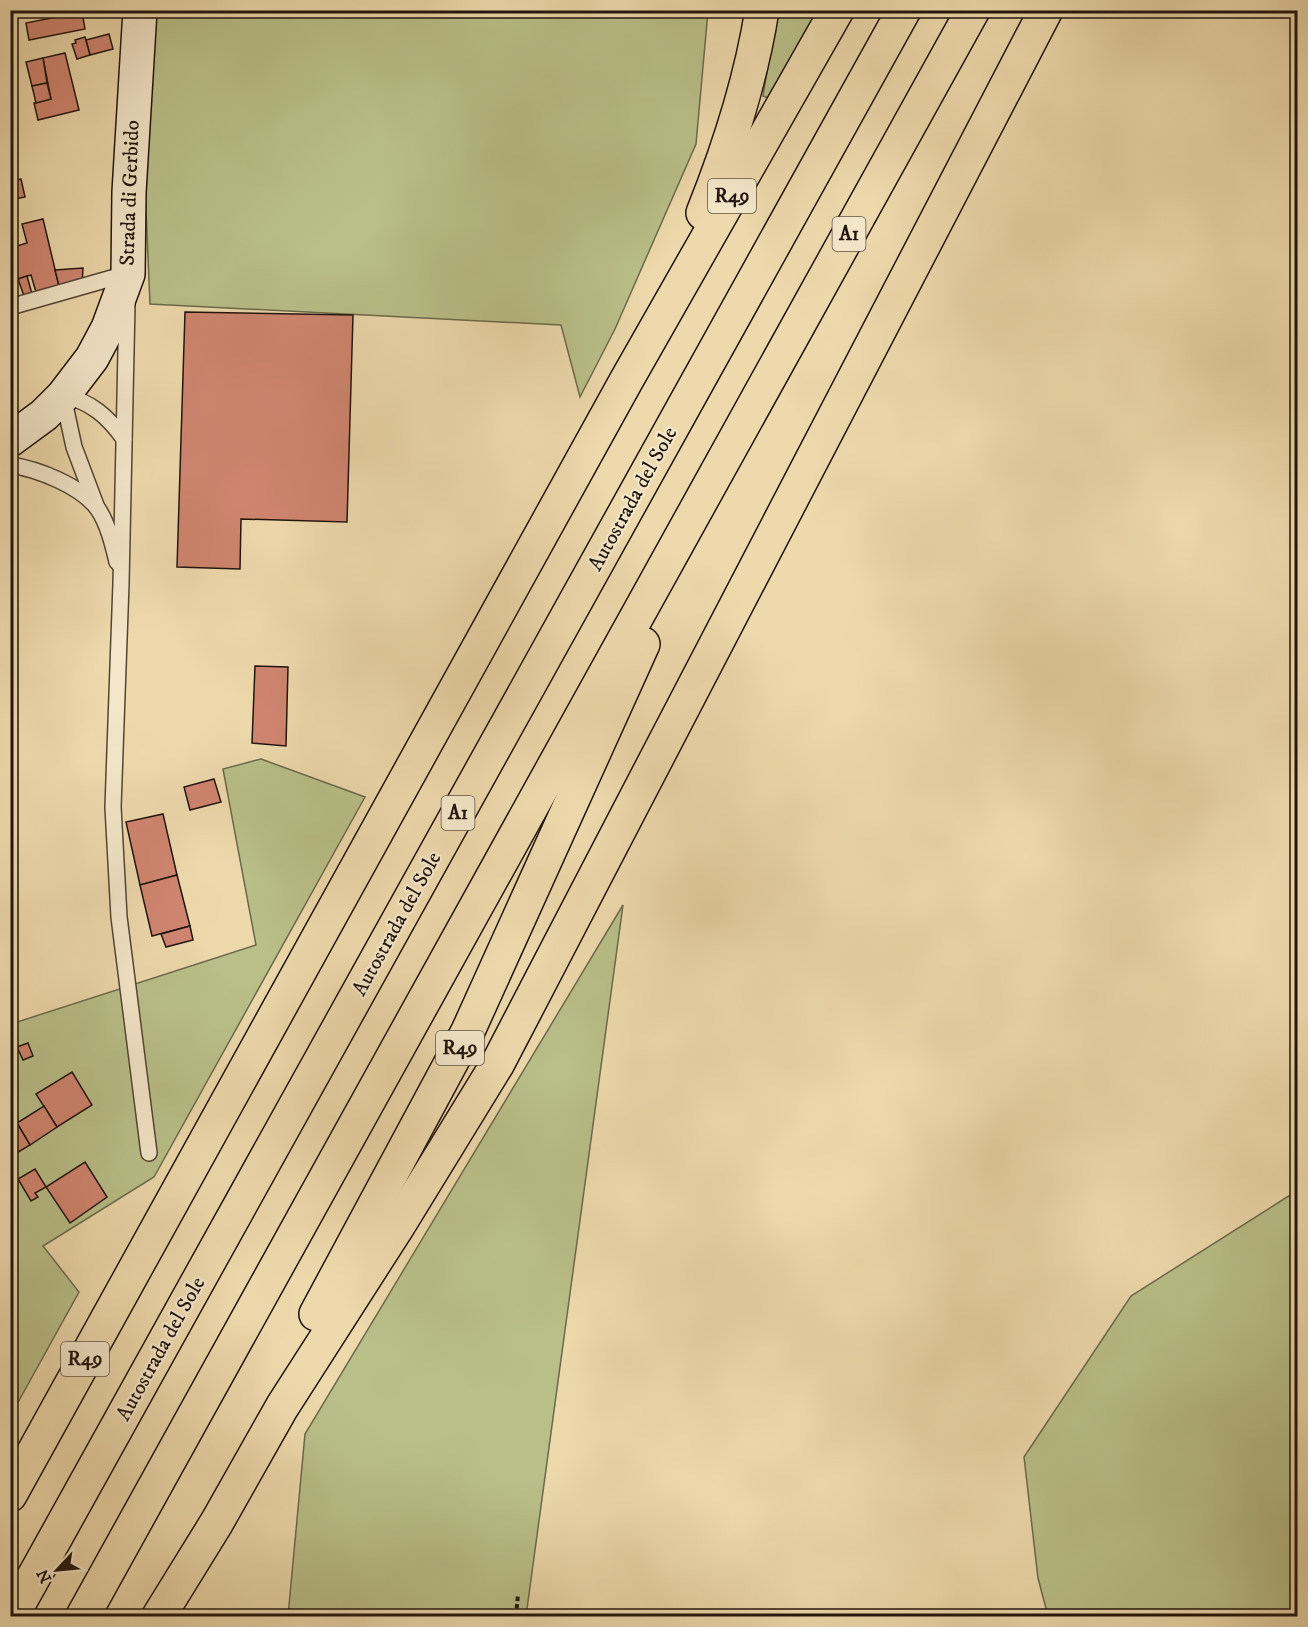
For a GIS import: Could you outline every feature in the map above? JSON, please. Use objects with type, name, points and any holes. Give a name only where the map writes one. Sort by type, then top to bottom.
[{"type":"highway","points":[[626,381],[657,304],[694,236],[720,170],[742,96],[762,10]]},
{"type":"highway","name":"R49","points":[[10,1495],[321,937],[626,381],[837,10]]},
{"type":"highway","name":"Autostrada del Sole","points":[[12,1617],[904,10]]},
{"type":"highway","name":"A1","points":[[83,1617],[973,10]]},
{"type":"highway","points":[[159,1617],[218,1522],[282,1407],[398,1226],[498,1062],[1046,10]]},
{"type":"highway","name":"R49","points":[[153,1617],[206,1512],[364,1229],[468,1031],[578,793],[725,458]]},
{"type":"highway","points":[[10,1456],[39,1416],[76,1353],[159,1224]]},
{"type":"street","name":"Strada di Gerbido","points":[[10,440],[44,415],[63,396],[92,358],[103,338],[128,274],[131,146],[140,10]]},
{"type":"lane","points":[[10,307],[128,274],[113,807],[119,917],[149,1153]]},
{"type":"lane","points":[[121,583],[114,548],[74,447],[63,396],[80,399],[93,406],[112,421],[124,439]]},
{"type":"lane","points":[[10,465],[47,475],[66,484],[97,508]]},
{"type":"path","points":[[516,1617],[518,1594]]},
{"type":"green space","points":[[140,11],[708,11],[696,144],[615,329],[580,397],[561,325],[150,304],[138,20]]},
{"type":"green space","points":[[777,11],[817,11],[768,98],[763,96]]},
{"type":"green space","points":[[261,759],[365,797],[154,1177],[43,1246],[79,1292],[11,1415],[11,1024],[256,945],[223,769]]},
{"type":"green space","points":[[623,905],[526,1616],[288,1616],[305,1434]]},
{"type":"green space","points":[[1297,1182],[1297,1616],[1048,1616],[1038,1578],[1024,1457],[1131,1296],[1295,1192]]},
{"type":"building","points":[[82,12],[85,29],[29,40],[26,23]]},
{"type":"building","points":[[109,34],[113,49],[90,55],[86,40]]},
{"type":"building","points":[[85,37],[90,55],[77,59],[72,44],[76,43],[75,40]]},
{"type":"building","points":[[65,53],[79,110],[38,120],[34,103],[51,99],[43,58]]},
{"type":"building","points":[[43,58],[47,83],[32,86],[26,62]]},
{"type":"building","points":[[47,83],[51,99],[36,103],[32,86]]},
{"type":"building","points":[[21,179],[25,197],[10,200],[10,181]]},
{"type":"building","points":[[43,219],[59,286],[36,292],[31,275],[18,279],[10,248],[27,243],[22,224]]},
{"type":"building","points":[[83,268],[82,285],[59,286],[55,270]]},
{"type":"building","points":[[27,276],[32,294],[24,296],[18,279]]},
{"type":"building","points":[[185,312],[353,315],[347,522],[241,519],[240,569],[177,567]]},
{"type":"building","points":[[255,666],[288,667],[286,746],[252,743]]},
{"type":"building","points":[[214,779],[221,802],[190,810],[184,787]]},
{"type":"building","points":[[163,814],[177,875],[140,885],[126,822]]},
{"type":"building","points":[[177,875],[190,926],[152,936],[140,885]]},
{"type":"building","points":[[190,926],[193,940],[166,947],[161,934]]},
{"type":"building","points":[[28,1043],[33,1056],[23,1060],[17,1047]]},
{"type":"building","points":[[72,1072],[92,1105],[57,1127],[36,1094]]},
{"type":"building","points":[[44,1106],[57,1127],[30,1145],[17,1123]]},
{"type":"building","points":[[17,1123],[30,1145],[10,1157],[10,1128]]},
{"type":"building","points":[[85,1162],[107,1197],[70,1223],[46,1187]]},
{"type":"building","points":[[35,1169],[46,1187],[35,1193],[38,1197],[31,1201],[18,1179]]}]
